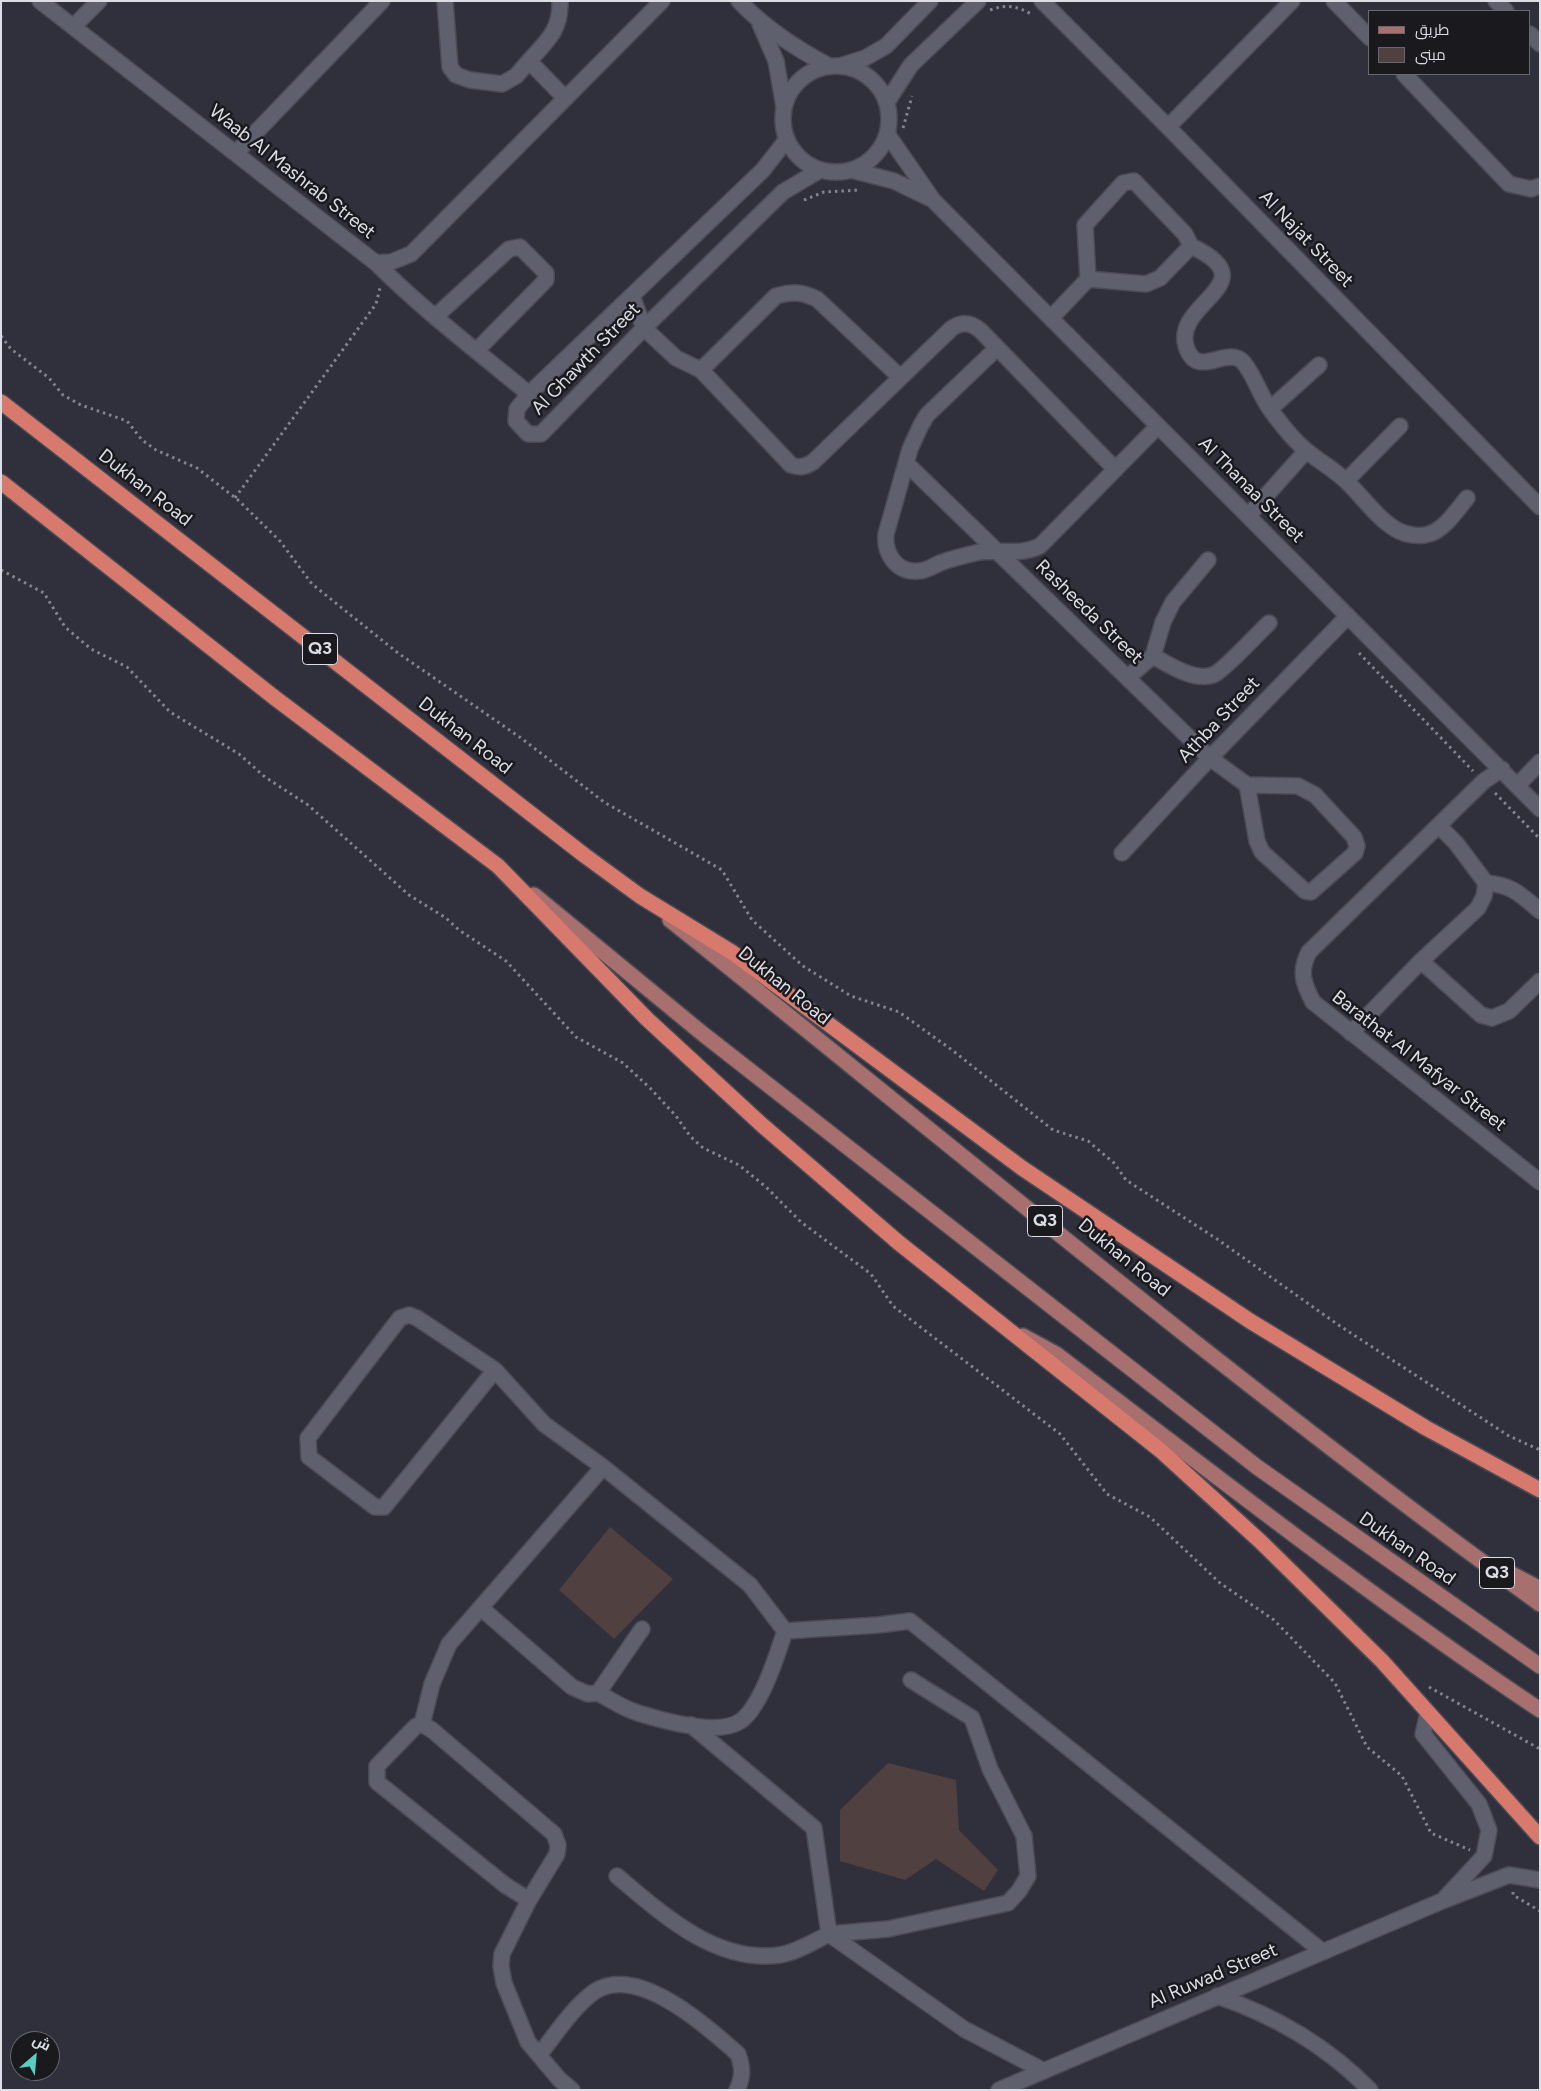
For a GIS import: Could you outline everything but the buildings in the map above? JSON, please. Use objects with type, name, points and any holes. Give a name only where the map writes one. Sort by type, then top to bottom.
[{"type":"highway","name":"Dukhan Road","points":[[1,402],[640,896]]},
{"type":"highway","name":"Dukhan Road","points":[[1,482],[275,698],[498,866]]},
{"type":"highway","points":[[498,866],[647,1019],[762,1125],[899,1244],[1160,1450],[1261,1542],[1382,1661],[1540,1837]]},
{"type":"highway","points":[[640,896],[733,953],[1022,1168],[1250,1321],[1426,1428],[1540,1490]]},
{"type":"main road","name":"Dukhan Road","points":[[498,866],[704,1034],[1257,1467],[1540,1666]]},
{"type":"main road","name":"Dukhan Road","points":[[640,896],[1201,1346],[1454,1542],[1540,1604]]},
{"type":"main road","points":[[1004,1326],[1056,1354],[1476,1668],[1540,1710]]},
{"type":"main road","points":[[1454,1542],[1540,1589]]},
{"type":"street","name":"Waab Al Mashrab Street","points":[[40,1],[376,263],[391,262],[410,254],[662,1]]},
{"type":"street","points":[[73,27],[99,1]]},
{"type":"street","points":[[236,152],[382,1]]},
{"type":"street","points":[[445,1],[450,67],[456,75],[470,80],[502,84],[516,76],[549,38],[560,18],[560,1]]},
{"type":"street","points":[[739,1],[760,23],[793,47],[834,66],[855,69],[869,77],[880,88],[887,102],[895,133],[867,163],[851,170],[836,173],[820,170],[806,163],[795,152],[787,139],[783,123],[784,107],[776,61],[760,23]]},
{"type":"street","points":[[784,107],[793,88],[809,74],[866,58],[886,46],[930,1]]},
{"type":"street","points":[[887,102],[911,65],[978,1]]},
{"type":"street","points":[[1168,127],[1292,1]]},
{"type":"street","points":[[1334,1],[1368,36]]},
{"type":"street","points":[[1496,1],[1505,10]]},
{"type":"street","name":"Al Najat Street","points":[[1045,4],[1540,507]]},
{"type":"street","points":[[1531,35],[1540,44]]},
{"type":"street","points":[[528,61],[565,98]]},
{"type":"street","points":[[1405,75],[1509,184],[1531,189],[1540,186]]},
{"type":"street","name":"Al Thanaa Street","points":[[895,133],[933,200],[1540,809]]},
{"type":"street","name":"Al Ghawth Street","points":[[787,139],[763,170],[529,394],[517,409],[516,421],[528,434],[541,434],[644,328],[782,192],[820,170]]},
{"type":"street","name":"Al Thanaa Street","points":[[851,170],[894,181],[933,200]]},
{"type":"street","points":[[1051,318],[1088,279],[1085,225],[1123,183],[1134,181],[1185,234],[1191,246],[1211,257],[1222,274],[1222,283],[1188,322],[1185,334],[1186,346],[1192,357],[1205,363],[1231,357],[1242,361],[1270,409],[1306,451],[1346,481],[1388,524],[1409,535],[1428,534],[1441,527],[1467,498]]},
{"type":"street","points":[[1088,279],[1146,284],[1160,278],[1191,246]]},
{"type":"street","points":[[436,316],[509,248],[520,247],[546,274],[546,280],[476,351]]},
{"type":"street","points":[[376,263],[414,301],[436,316],[529,394]]},
{"type":"street","points":[[702,370],[776,296],[789,292],[805,293],[817,299],[900,377]]},
{"type":"street","points":[[632,296],[644,328],[676,358],[702,370],[791,465],[805,467],[813,462],[900,377],[958,324],[964,323],[976,327],[1115,469]]},
{"type":"street","points":[[997,348],[927,415],[916,435],[886,534],[886,550],[896,564],[910,571],[918,571],[968,554],[996,550],[1020,553],[1040,546],[1158,426]]},
{"type":"street","points":[[1270,409],[1318,365]]},
{"type":"street","points":[[1346,481],[1400,426]]},
{"type":"street","points":[[1248,516],[1306,451]]},
{"type":"street","name":"Rasheeda Street","points":[[906,463],[1210,758],[1247,785]]},
{"type":"street","points":[[1128,677],[1153,656],[1163,622],[1172,602],[1208,560]]},
{"type":"street","name":"Athba Street","points":[[1122,853],[1210,758],[1348,616]]},
{"type":"street","points":[[1153,656],[1175,669],[1200,676],[1216,674],[1269,623]]},
{"type":"street","points":[[1517,786],[1540,762]]},
{"type":"street","name":"Barathat Al Mafyar Street","points":[[1502,769],[1484,782],[1309,952],[1303,964],[1302,978],[1312,1002],[1540,1182]]},
{"type":"street","points":[[1247,785],[1298,786],[1315,795],[1354,837],[1357,846],[1355,853],[1312,892],[1305,891],[1262,852],[1257,841],[1247,785]]},
{"type":"street","points":[[1351,1033],[1421,961],[1478,908],[1484,896],[1486,883],[1456,843],[1439,826]]},
{"type":"street","points":[[1486,883],[1502,884],[1515,889],[1540,911]]},
{"type":"street","points":[[1421,961],[1481,1015],[1492,1018],[1509,1011],[1540,981]]},
{"type":"street","points":[[495,1370],[384,1507],[375,1507],[308,1457],[308,1438],[400,1318],[409,1315],[417,1318],[495,1370],[544,1424],[603,1467],[750,1585],[785,1631]]},
{"type":"street","points":[[422,1724],[432,1684],[449,1644],[603,1467]]},
{"type":"street","points":[[481,1608],[572,1687],[588,1694],[598,1693],[638,1713],[691,1725],[732,1726],[744,1718],[772,1671],[785,1631]]},
{"type":"street","points":[[785,1631],[910,1621],[1323,1952]]},
{"type":"street","points":[[598,1693],[642,1629]]},
{"type":"street","points":[[617,1876],[669,1920],[721,1948],[763,1956],[782,1954],[829,1934],[888,1929],[1008,1903],[1019,1891],[1028,1876],[1024,1836],[990,1769],[972,1718],[911,1680]]},
{"type":"street","name":"Al Ruwad Street","points":[[1428,1713],[1423,1734],[1479,1804],[1490,1830],[1484,1856],[1442,1902]]},
{"type":"street","points":[[422,1724],[416,1726],[377,1766],[377,1782],[504,1884],[529,1900]]},
{"type":"street","points":[[422,1724],[554,1834],[558,1845],[556,1854],[529,1900],[502,1954],[501,1966],[504,1983],[528,2042],[559,2079],[572,2090]]},
{"type":"street","points":[[691,1725],[814,1828],[829,1934],[964,2029],[1042,2070]]},
{"type":"street","points":[[1510,1875],[1540,1880]]},
{"type":"street","name":"Al Ruwad Street","points":[[1000,2090],[1042,2070],[1217,1996],[1510,1875]]},
{"type":"street","points":[[539,2055],[580,2003],[596,1991],[612,1985],[628,1985],[647,1989],[665,1998],[738,2054],[743,2067],[742,2080],[737,2090]]},
{"type":"street","points":[[1217,1996],[1245,2006],[1298,2031],[1346,2066],[1370,2090]]},
{"type":"path","points":[[984,16],[991,10],[1008,6],[1020,8],[1034,16],[1045,4]]},
{"type":"path","points":[[895,133],[914,92]]},
{"type":"path","points":[[236,498],[376,304],[380,291],[376,263]]},
{"type":"path","points":[[1,336],[11,349],[49,378],[63,395],[81,405],[127,421],[142,440],[156,450],[197,468],[236,498],[280,541],[312,584],[398,653],[521,738],[604,802],[722,870],[752,920],[803,966],[851,996],[899,1012],[952,1050],[1052,1130],[1088,1141],[1114,1164],[1126,1180],[1217,1239],[1340,1326],[1509,1436],[1540,1450]]},
{"type":"path","points":[[1,570],[44,593],[65,628],[91,649],[127,667],[170,712],[239,754],[265,778],[308,805],[409,895],[446,918],[459,930],[506,962],[576,1037],[624,1063],[650,1088],[676,1116],[690,1136],[703,1148],[746,1171],[766,1187],[801,1222],[844,1252],[871,1274],[893,1306],[1060,1434],[1107,1494],[1150,1517],[1220,1583],[1274,1620],[1336,1684],[1367,1746],[1402,1776],[1431,1833],[1484,1856]]},
{"type":"path","points":[[1424,1684],[1540,1749]]},
{"type":"path","points":[[1510,1875],[1513,1895],[1540,1911]]}]
